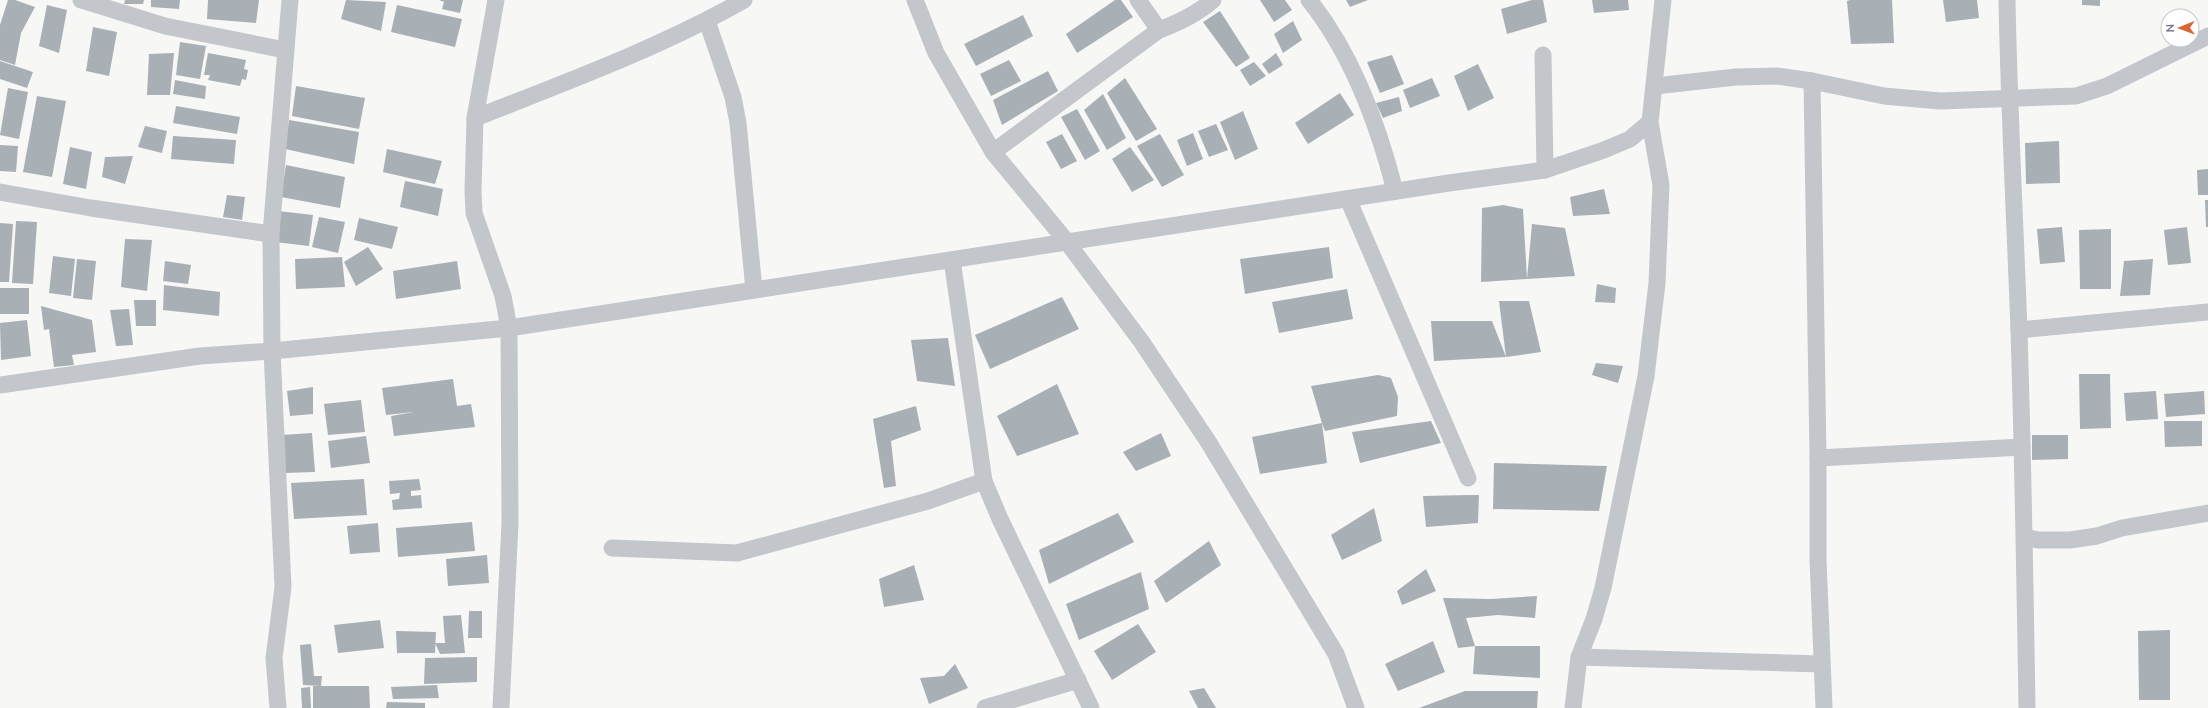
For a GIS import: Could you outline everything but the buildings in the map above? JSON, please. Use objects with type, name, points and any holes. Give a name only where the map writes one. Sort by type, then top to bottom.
[{"type":"street","points":[[81,0],[165,26],[285,50]]},
{"type":"street","points":[[278,708],[274,658],[283,587],[272,352],[271,234],[290,0]]},
{"type":"street","points":[[496,0],[475,118],[473,191],[474,213],[503,296],[509,328],[510,523],[501,708]]},
{"type":"street","points":[[475,118],[578,77],[707,21],[744,0]]},
{"type":"street","points":[[915,0],[936,53],[993,152],[1067,242],[1141,341],[1209,443],[1336,654],[1356,708]]},
{"type":"street","points":[[1138,0],[1159,30]]},
{"type":"street","points":[[993,152],[1159,30],[1197,12],[1213,0]]},
{"type":"street","points":[[1309,0],[1325,20],[1353,69],[1387,160],[1395,191]]},
{"type":"street","points":[[1573,708],[1579,657],[1603,588],[1646,376],[1657,283],[1661,184],[1650,122],[1663,0]]},
{"type":"street","points":[[2007,0],[2008,99],[2019,330],[2025,537],[2027,708]]},
{"type":"street","points":[[707,21],[733,97],[738,123],[754,290]]},
{"type":"street","points":[[1655,86],[1736,77],[1777,76],[1812,80],[1884,96],[1940,101],[2076,96],[2107,86],[2208,36]]},
{"type":"street","points":[[1543,55],[1545,170]]},
{"type":"street","points":[[1812,80],[1818,458],[1818,559],[1821,664],[1824,708]]},
{"type":"street","points":[[0,385],[200,356],[272,352],[509,328],[1395,191],[1545,170],[1604,150],[1630,138],[1650,122]]},
{"type":"street","points":[[0,192],[90,208],[271,234]]},
{"type":"street","points":[[1348,199],[1468,478]]},
{"type":"street","points":[[952,260],[984,481],[1000,520],[1091,708]]},
{"type":"street","points":[[2019,330],[2208,312]]},
{"type":"street","points":[[1818,458],[2022,446]]},
{"type":"street","points":[[612,548],[737,553],[928,502],[984,481]]},
{"type":"street","points":[[2025,537],[2038,540],[2070,540],[2097,536],[2136,525],[2208,513]]},
{"type":"street","points":[[1579,657],[1821,664]]},
{"type":"street","points":[[985,708],[1078,680]]}]
